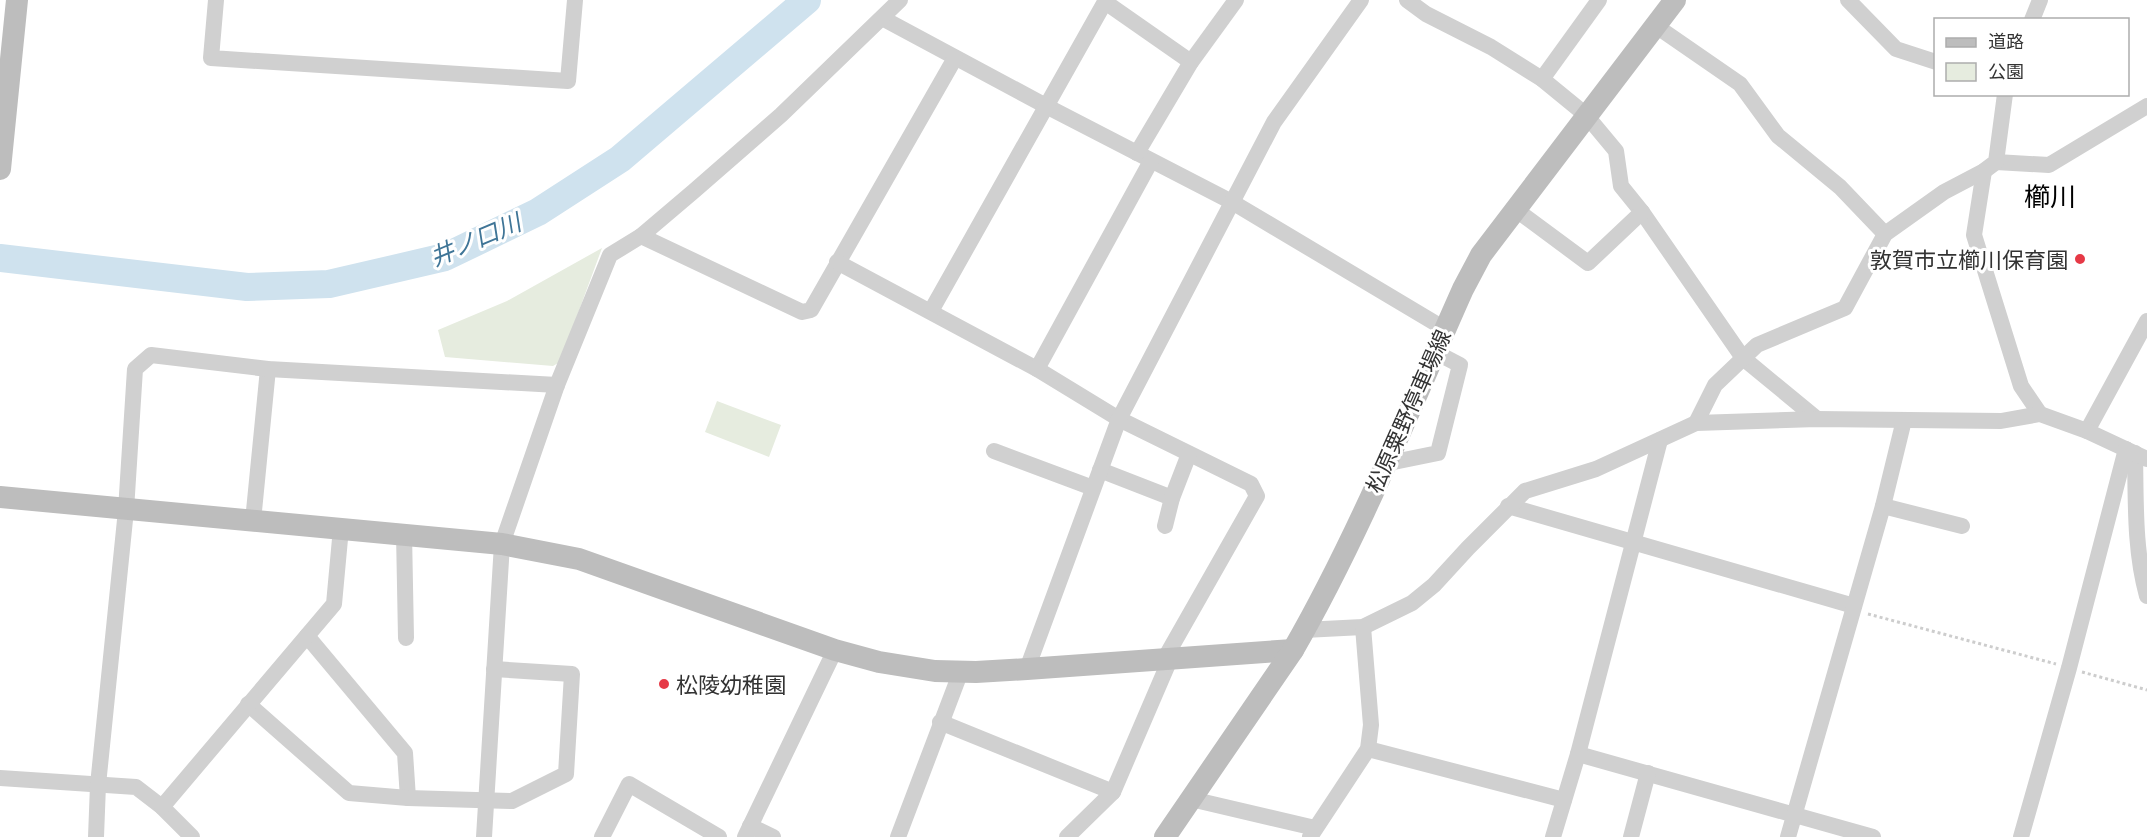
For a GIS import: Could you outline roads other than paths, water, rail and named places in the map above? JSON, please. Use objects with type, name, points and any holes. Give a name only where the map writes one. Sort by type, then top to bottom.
[{"type":"street","points":[[0,169],[2,121],[17,0]]},
{"type":"street","points":[[216,0],[211,58],[568,81],[575,0]]},
{"type":"street","points":[[484,837],[502,544],[557,385],[610,255],[641,236],[781,115],[900,0]]},
{"type":"street","points":[[1037,369],[1191,62],[1236,0]]},
{"type":"street","points":[[1027,669],[1119,419],[1274,122],[1361,0]]},
{"type":"street","points":[[1407,0],[1426,14],[1491,47],[1542,79],[1586,116],[1616,151],[1621,186],[1642,212],[1743,358],[1818,419]]},
{"type":"street","points":[[1542,79],[1599,0]]},
{"type":"street","name":"松原粟野停車場線","points":[[1165,837],[1293,650],[1304,630],[1336,569],[1481,255],[1675,0]]},
{"type":"street","points":[[1848,0],[1896,49],[1934,62]]},
{"type":"street","points":[[2033,18],[2040,0]]},
{"type":"street","points":[[931,311],[1105,1],[1191,62]]},
{"type":"street","points":[[882,18],[1232,202],[1445,329]]},
{"type":"street","points":[[1656,26],[1740,84],[1778,136],[1840,187],[1885,234]]},
{"type":"street","points":[[641,236],[802,312],[811,310],[955,58]]},
{"type":"street","points":[[2005,96],[1974,235],[2020,386],[2040,414]]},
{"type":"street","points":[[1696,423],[1715,385],[1757,345],[1845,308],[1885,234],[1944,192],[1990,167],[2049,165],[2147,105]]},
{"type":"street","points":[[1515,209],[1588,263],[1642,212]]},
{"type":"street","points":[[837,262],[1037,369],[1119,419],[1251,484],[1257,496],[1168,658],[1113,792],[1067,837]]},
{"type":"street","points":[[2087,430],[2147,321]]},
{"type":"street","points":[[1384,464],[1438,453],[1460,365],[1435,351]]},
{"type":"street","points":[[96,837],[98,785],[126,510],[135,369],[151,355],[268,369],[557,385]]},
{"type":"street","points":[[253,521],[268,369]]},
{"type":"street","points":[[1304,630],[1363,627],[1412,603],[1434,585],[1508,506],[1526,491],[1596,469],[1696,423],[1818,419],[2001,421],[2040,414],[2087,430],[2136,454]]},
{"type":"street","points":[[1788,837],[1883,506],[1904,420]]},
{"type":"street","points":[[1553,837],[1578,754],[1660,440]]},
{"type":"street","points":[[994,451],[1093,488]]},
{"type":"street","points":[[1165,526],[1172,498],[1190,454]]},
{"type":"street","points":[[2136,454],[2137,517],[2143,582],[2147,596]]},
{"type":"street","points":[[2021,837],[2069,668],[2136,454]]},
{"type":"street","points":[[1100,470],[1172,498]]},
{"type":"street","points":[[0,497],[405,533],[502,544],[579,559],[835,650],[879,662],[935,671],[1027,669],[1293,650]]},
{"type":"street","points":[[1508,506],[1853,608]]},
{"type":"street","points":[[1883,506],[1962,526]]},
{"type":"street","points":[[162,807],[334,604],[341,528]]},
{"type":"street","points":[[405,533],[406,638]]},
{"type":"street","points":[[1191,799],[1313,833],[1368,749],[1371,724],[1363,627]]},
{"type":"street","points":[[307,636],[405,753],[408,798]]},
{"type":"street","points":[[773,837],[747,832],[835,650]]},
{"type":"street","points":[[248,704],[349,793],[408,798],[512,801],[566,774],[572,674],[494,669]]},
{"type":"street","points":[[898,837],[940,722],[962,671]]},
{"type":"street","points":[[940,722],[1113,792]]},
{"type":"street","points":[[1368,749],[1564,800]]},
{"type":"street","points":[[1578,754],[1873,837]]},
{"type":"street","points":[[1631,837],[1648,773]]},
{"type":"street","points":[[0,778],[136,787],[162,807],[192,837]]},
{"type":"street","points":[[602,837],[629,784],[719,837]]},
{"type":"waterway","name":"井ノ口川","points":[[0,258],[247,287],[329,284],[445,257],[538,212],[620,159],[807,0]]},
{"type":"place","name":"敦賀市立櫛川保育園","points":[[2080,259]]},
{"type":"place","name":"松陵幼稚園","points":[[664,684]]},
{"type":"district","name":"櫛川","points":[[2050,195]]}]
